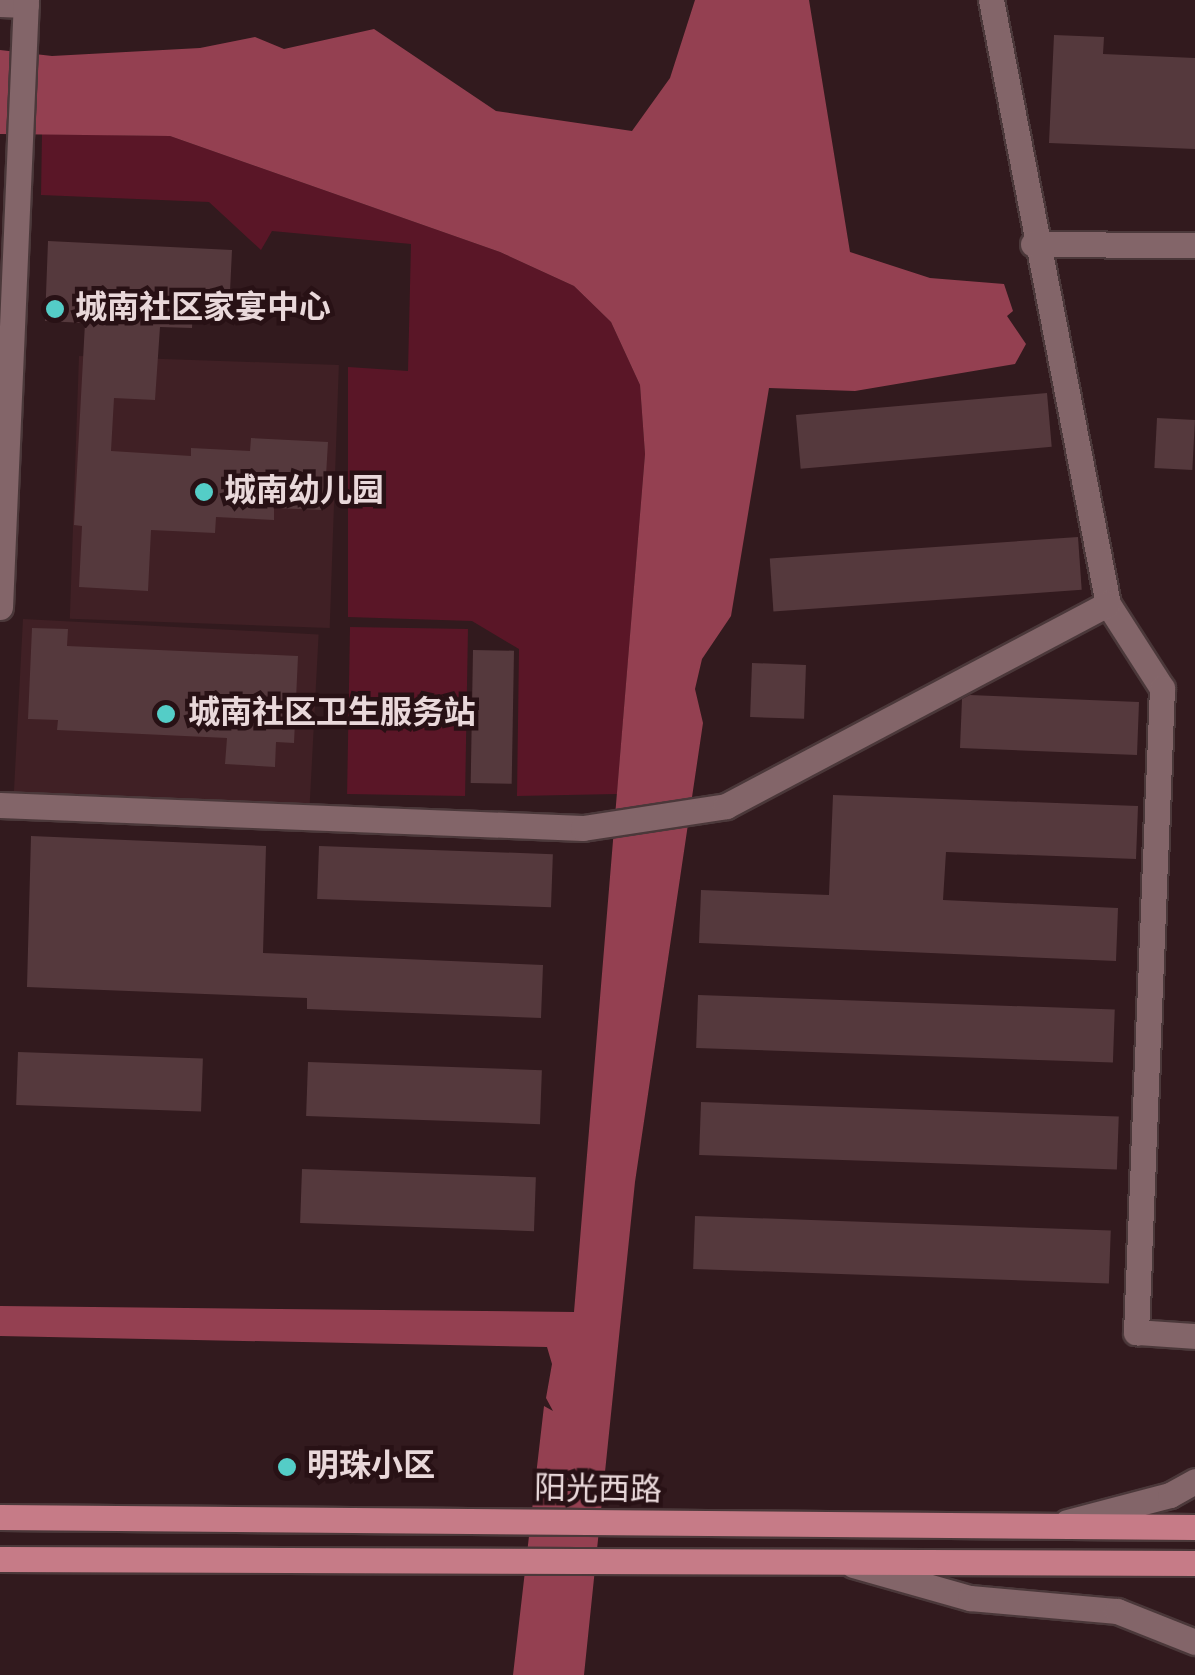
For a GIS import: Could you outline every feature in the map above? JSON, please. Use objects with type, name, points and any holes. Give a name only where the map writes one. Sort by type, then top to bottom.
[{"type":"main road","name":"阳光西路","points":[[0,1517],[1195,1528]]},
{"type":"main road","points":[[0,1559],[1195,1564]]},
{"type":"street","points":[[991,0],[1033,244],[1108,604],[1162,688],[1136,1332],[1195,1336]]},
{"type":"street","points":[[0,607],[8,243],[20,145],[19,4]]},
{"type":"street","points":[[1033,244],[1195,245]]},
{"type":"street","points":[[0,805],[583,828],[726,806],[1108,604]]},
{"type":"street","points":[[1054,1526],[1170,1495],[1195,1481]]},
{"type":"street","points":[[853,1565],[970,1598],[1116,1612],[1195,1642]]},
{"type":"shaded area","points":[[695,0],[809,0],[850,252],[930,278],[1004,284],[1013,311],[1007,316],[1026,344],[1015,364],[855,391],[769,388],[731,616],[702,659],[695,689],[703,723],[635,1182],[584,1675],[513,1675],[544,1406],[553,1411],[546,1398],[552,1364],[547,1347],[0,1336],[0,1306],[574,1312],[645,454],[640,385],[611,322],[574,286],[500,252],[170,136],[0,134],[0,50],[52,56],[200,48],[255,37],[284,49],[374,29],[496,111],[632,131],[670,78]]},
{"type":"shaded area","points":[[42,134],[170,136],[500,252],[574,286],[611,322],[640,385],[645,454],[617,794],[517,796],[519,649],[472,621],[348,617],[348,367],[408,371],[411,244],[272,231],[261,250],[209,202],[41,195]]},
{"type":"shaded area","name":"城南幼儿园","points":[[79,356],[339,365],[330,628],[70,619]]},
{"type":"shaded area","name":"城南社区卫生服务站","points":[[23,619],[319,634],[309,809],[14,794]]},
{"type":"shaded area","points":[[350,627],[468,629],[465,796],[347,794]]},
{"type":"building","points":[[1054,35],[1104,37],[1103,54],[1195,58],[1195,149],[1049,143]]},
{"type":"building","points":[[48,241],[232,250],[230,292],[194,290],[192,328],[160,327],[155,400],[114,398],[111,451],[191,456],[191,448],[250,451],[251,438],[328,442],[324,510],[274,508],[274,520],[216,517],[215,533],[151,530],[148,591],[79,587],[82,526],[74,525],[85,323],[45,321]]},
{"type":"building","points":[[1047,393],[1052,447],[801,469],[796,415]]},
{"type":"building","points":[[1157,418],[1195,420],[1192,470],[1154,468]]},
{"type":"building","points":[[1078,537],[1082,590],[773,611],[770,559]]},
{"type":"building","points":[[32,628],[68,629],[67,646],[298,656],[294,743],[276,742],[275,767],[225,764],[227,738],[57,730],[58,720],[28,719]]},
{"type":"building","points":[[473,650],[514,651],[512,784],[471,783]]},
{"type":"building","points":[[752,663],[806,665],[804,719],[750,717]]},
{"type":"building","points":[[970,695],[1139,702],[1137,755],[960,748],[962,699]]},
{"type":"building","points":[[833,795],[1138,806],[1136,859],[946,852],[943,900],[1118,908],[1116,961],[699,943],[701,890],[829,895]]},
{"type":"building","points":[[31,836],[266,846],[263,953],[543,965],[541,1018],[307,1009],[307,998],[27,987]]},
{"type":"building","points":[[319,846],[553,854],[551,907],[317,899]]},
{"type":"building","points":[[698,995],[1115,1010],[1113,1063],[696,1048]]},
{"type":"building","points":[[18,1052],[203,1058],[201,1111],[16,1105]]},
{"type":"building","points":[[308,1062],[542,1070],[540,1124],[306,1116]]},
{"type":"building","points":[[701,1102],[1119,1117],[1117,1170],[699,1155]]},
{"type":"building","points":[[302,1169],[536,1177],[534,1231],[300,1223]]},
{"type":"building","points":[[695,1216],[1111,1231],[1109,1283],[693,1269]]},
{"type":"place","name":"城南社区家宴中心","points":[[55,309]]},
{"type":"place","name":"城南幼儿园","points":[[204,492]]},
{"type":"place","name":"城南社区卫生服务站","points":[[166,714]]},
{"type":"place","name":"明珠小区","points":[[287,1467]]}]
